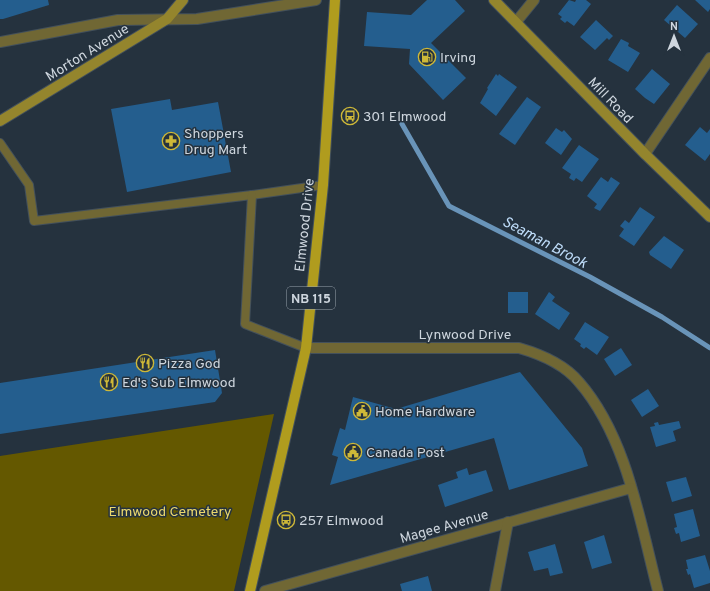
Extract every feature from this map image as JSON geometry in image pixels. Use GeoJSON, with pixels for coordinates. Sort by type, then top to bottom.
{"type":"FeatureCollection","features":[{"type":"Feature","properties":{"kind":"main road","name":"Elmwood Drive"},"geometry":{"type":"LineString","coordinates":[[250,591],[306,348],[323,184],[335,0]]}},
{"type":"Feature","properties":{"kind":"street","name":"Morton Avenue"},"geometry":{"type":"LineString","coordinates":[[0,121],[166,19],[183,0]]}},
{"type":"Feature","properties":{"kind":"street"},"geometry":{"type":"LineString","coordinates":[[0,42],[118,20],[197,20],[316,0]]}},
{"type":"Feature","properties":{"kind":"street","name":"Mill Road"},"geometry":{"type":"LineString","coordinates":[[494,0],[645,154],[710,217]]}},
{"type":"Feature","properties":{"kind":"street"},"geometry":{"type":"LineString","coordinates":[[516,22],[534,0]]}},
{"type":"Feature","properties":{"kind":"street"},"geometry":{"type":"LineString","coordinates":[[645,154],[710,58]]}},
{"type":"Feature","properties":{"kind":"street","name":"Lynwood Drive"},"geometry":{"type":"LineString","coordinates":[[306,348],[519,348],[546,357],[578,381],[608,423],[631,488],[658,591]]}},
{"type":"Feature","properties":{"kind":"street","name":"Magee Avenue"},"geometry":{"type":"LineString","coordinates":[[265,591],[631,488]]}},
{"type":"Feature","properties":{"kind":"street"},"geometry":{"type":"LineString","coordinates":[[495,591],[508,522]]}},
{"type":"Feature","properties":{"kind":"lane"},"geometry":{"type":"LineString","coordinates":[[0,143],[29,184],[34,221],[252,195],[323,184]]}},
{"type":"Feature","properties":{"kind":"lane"},"geometry":{"type":"LineString","coordinates":[[252,195],[245,324],[306,348]]}},
{"type":"Feature","properties":{"kind":"green space","name":"Elmwood Cemetery"},"geometry":{"type":"Polygon","coordinates":[[[274,414],[234,591],[0,591],[0,456],[274,414]]]}},
{"type":"Feature","properties":{"kind":"building"},"geometry":{"type":"Polygon","coordinates":[[[0,0],[48,0],[49,5],[0,19],[0,0]]]}},
{"type":"Feature","properties":{"kind":"building","name":"Irving"},"geometry":{"type":"Polygon","coordinates":[[[427,0],[455,0],[465,11],[431,43],[466,78],[443,100],[409,64],[410,49],[364,46],[367,12],[411,15],[427,0]]]}},
{"type":"Feature","properties":{"kind":"building"},"geometry":{"type":"Polygon","coordinates":[[[569,0],[575,2],[576,0],[586,0],[591,4],[574,26],[567,21],[565,23],[560,19],[562,17],[558,14],[569,0]]]}},
{"type":"Feature","properties":{"kind":"building"},"geometry":{"type":"Polygon","coordinates":[[[695,0],[710,0],[710,9],[708,12],[695,0]]]}},
{"type":"Feature","properties":{"kind":"building"},"geometry":{"type":"Polygon","coordinates":[[[677,5],[698,24],[685,38],[664,20],[677,5]]]}},
{"type":"Feature","properties":{"kind":"building"},"geometry":{"type":"Polygon","coordinates":[[[596,20],[613,36],[609,40],[607,38],[595,50],[580,37],[596,20]]]}},
{"type":"Feature","properties":{"kind":"building"},"geometry":{"type":"Polygon","coordinates":[[[621,39],[629,43],[628,46],[640,53],[628,72],[608,60],[621,39]]]}},
{"type":"Feature","properties":{"kind":"building"},"geometry":{"type":"Polygon","coordinates":[[[652,69],[670,84],[654,104],[635,89],[652,69]]]}},
{"type":"Feature","properties":{"kind":"building"},"geometry":{"type":"Polygon","coordinates":[[[496,74],[498,76],[499,74],[517,87],[496,116],[480,103],[496,74]]]}},
{"type":"Feature","properties":{"kind":"building"},"geometry":{"type":"Polygon","coordinates":[[[527,97],[541,107],[515,145],[499,134],[527,97]]]}},
{"type":"Feature","properties":{"kind":"building","name":"Shoppers Drug Mart"},"geometry":{"type":"Polygon","coordinates":[[[170,99],[172,110],[218,102],[231,172],[127,192],[111,109],[170,99]]]}},
{"type":"Feature","properties":{"kind":"building"},"geometry":{"type":"Polygon","coordinates":[[[700,127],[707,133],[710,129],[710,154],[705,161],[685,145],[700,127]]]}},
{"type":"Feature","properties":{"kind":"building"},"geometry":{"type":"Polygon","coordinates":[[[556,128],[562,132],[564,130],[572,139],[561,155],[545,143],[556,128]]]}},
{"type":"Feature","properties":{"kind":"building"},"geometry":{"type":"Polygon","coordinates":[[[579,145],[599,159],[582,182],[576,178],[574,181],[569,178],[571,174],[562,168],[579,145]]]}},
{"type":"Feature","properties":{"kind":"building"},"geometry":{"type":"Polygon","coordinates":[[[601,177],[608,182],[611,177],[620,183],[600,211],[594,208],[597,204],[587,196],[601,177]]]}},
{"type":"Feature","properties":{"kind":"building"},"geometry":{"type":"Polygon","coordinates":[[[640,207],[655,217],[634,246],[619,236],[624,229],[620,226],[625,220],[629,223],[640,207]]]}},
{"type":"Feature","properties":{"kind":"building"},"geometry":{"type":"Polygon","coordinates":[[[664,236],[684,250],[671,269],[650,255],[649,252],[664,236]]]}},
{"type":"Feature","properties":{"kind":"building"},"geometry":{"type":"Polygon","coordinates":[[[508,292],[528,292],[528,313],[508,313],[508,292]]]}},
{"type":"Feature","properties":{"kind":"building"},"geometry":{"type":"Polygon","coordinates":[[[549,292],[555,297],[552,301],[570,313],[559,330],[535,314],[549,292]]]}},
{"type":"Feature","properties":{"kind":"building"},"geometry":{"type":"Polygon","coordinates":[[[585,322],[609,337],[597,355],[586,347],[584,349],[580,346],[581,344],[574,339],[585,322]]]}},
{"type":"Feature","properties":{"kind":"building"},"geometry":{"type":"Polygon","coordinates":[[[621,348],[632,365],[615,376],[604,359],[621,348]]]}},
{"type":"Feature","properties":{"kind":"building"},"geometry":{"type":"Polygon","coordinates":[[[215,350],[222,393],[215,402],[0,434],[0,383],[215,350]]]}},
{"type":"Feature","properties":{"kind":"building","name":"Home Hardware"},"geometry":{"type":"Polygon","coordinates":[[[520,372],[582,448],[588,466],[509,490],[494,438],[330,485],[338,457],[332,455],[340,428],[345,430],[353,397],[396,409],[520,372]]]}},
{"type":"Feature","properties":{"kind":"building"},"geometry":{"type":"Polygon","coordinates":[[[648,389],[659,406],[642,417],[631,400],[648,389]]]}},
{"type":"Feature","properties":{"kind":"building"},"geometry":{"type":"Polygon","coordinates":[[[679,421],[681,428],[673,431],[676,441],[656,447],[650,427],[655,426],[654,423],[658,422],[659,425],[679,421]]]}},
{"type":"Feature","properties":{"kind":"building"},"geometry":{"type":"Polygon","coordinates":[[[467,468],[469,475],[486,470],[493,491],[445,507],[438,485],[458,478],[456,472],[467,468]]]}},
{"type":"Feature","properties":{"kind":"building"},"geometry":{"type":"Polygon","coordinates":[[[686,477],[692,496],[672,502],[666,482],[686,477]]]}},
{"type":"Feature","properties":{"kind":"building"},"geometry":{"type":"Polygon","coordinates":[[[693,509],[700,536],[681,542],[679,533],[676,534],[674,528],[677,527],[674,514],[693,509]]]}},
{"type":"Feature","properties":{"kind":"building"},"geometry":{"type":"Polygon","coordinates":[[[604,535],[612,563],[592,569],[584,542],[604,535]]]}},
{"type":"Feature","properties":{"kind":"building"},"geometry":{"type":"Polygon","coordinates":[[[555,544],[563,573],[550,576],[548,568],[534,571],[528,552],[555,544]]]}},
{"type":"Feature","properties":{"kind":"building"},"geometry":{"type":"Polygon","coordinates":[[[705,555],[710,571],[710,583],[694,588],[690,574],[688,575],[686,569],[688,569],[686,560],[705,555]]]}},
{"type":"Feature","properties":{"kind":"building"},"geometry":{"type":"Polygon","coordinates":[[[428,576],[432,591],[402,591],[400,584],[428,576]]]}},
{"type":"Feature","properties":{"kind":"waterway","name":"Seaman Brook"},"geometry":{"type":"LineString","coordinates":[[402,124],[449,206],[590,277],[662,317],[710,348]]}},
{"type":"Feature","properties":{"kind":"place","name":"Irving"},"geometry":{"type":"Point","coordinates":[427,57]}},
{"type":"Feature","properties":{"kind":"place","name":"301 Elmwood"},"geometry":{"type":"Point","coordinates":[350,116]}},
{"type":"Feature","properties":{"kind":"place","name":"Shoppers Drug Mart"},"geometry":{"type":"Point","coordinates":[171,141]}},
{"type":"Feature","properties":{"kind":"place","name":"Pizza God"},"geometry":{"type":"Point","coordinates":[145,363]}},
{"type":"Feature","properties":{"kind":"place","name":"Ed's Sub Elmwood"},"geometry":{"type":"Point","coordinates":[109,382]}},
{"type":"Feature","properties":{"kind":"place","name":"Home Hardware"},"geometry":{"type":"Point","coordinates":[362,411]}},
{"type":"Feature","properties":{"kind":"place","name":"Canada Post"},"geometry":{"type":"Point","coordinates":[353,452]}},
{"type":"Feature","properties":{"kind":"place","name":"257 Elmwood"},"geometry":{"type":"Point","coordinates":[286,520]}}]}
